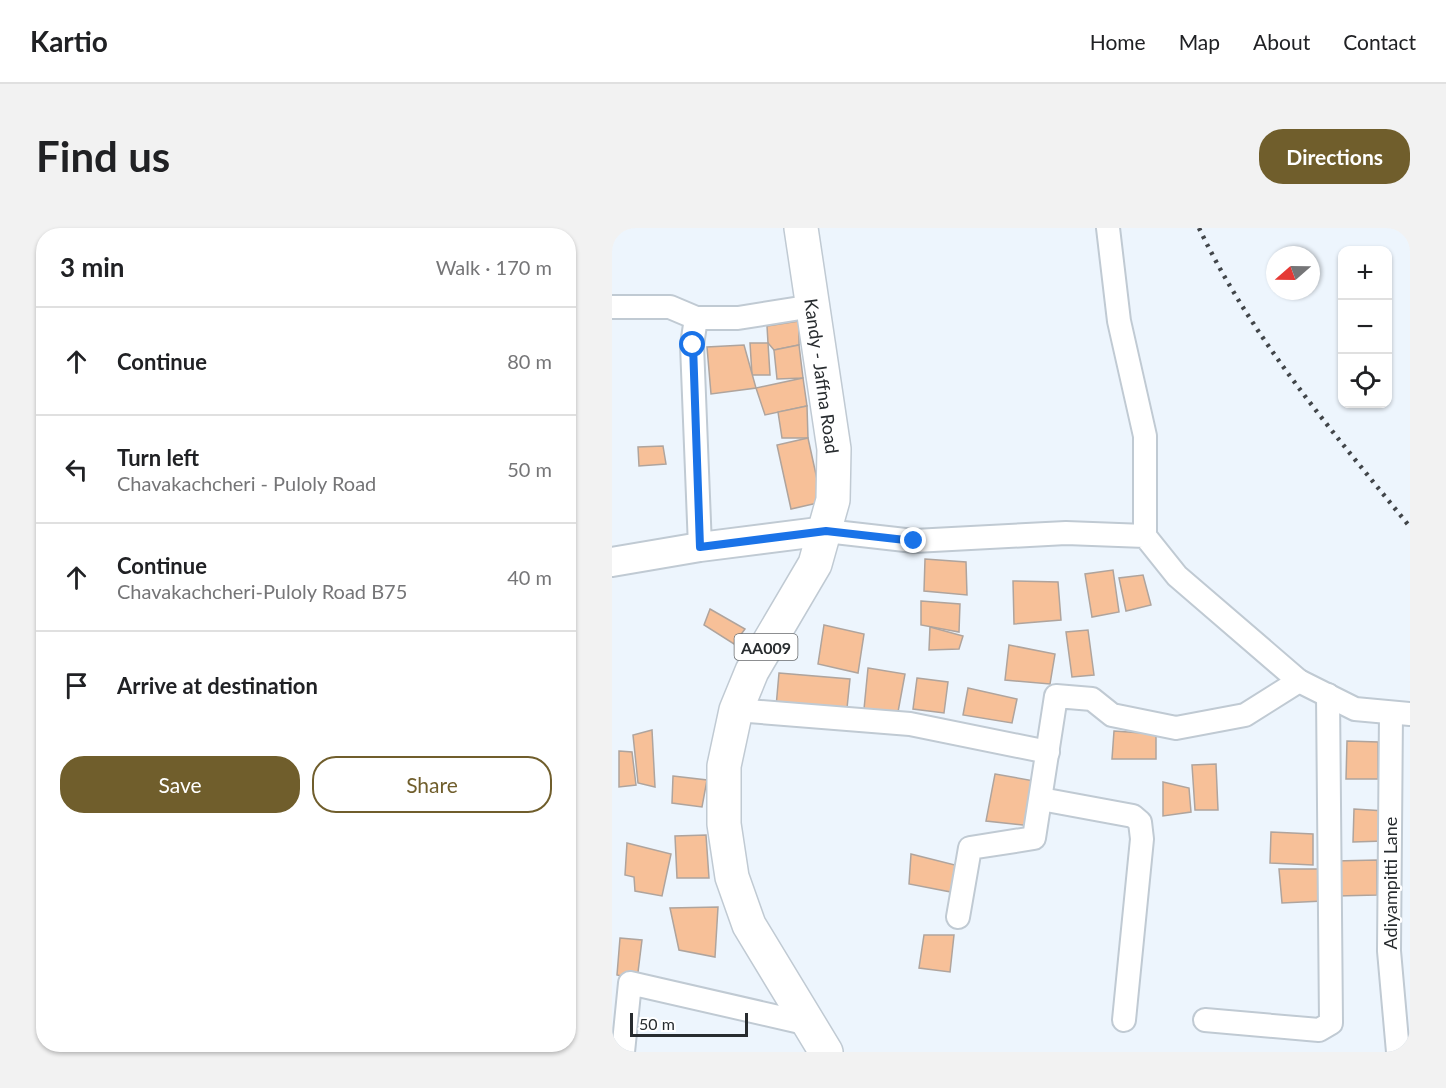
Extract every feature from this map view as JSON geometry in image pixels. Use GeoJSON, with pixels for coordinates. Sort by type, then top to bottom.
{"type":"FeatureCollection","features":[{"type":"Feature","properties":{"kind":"highway","name":"Kandy - Jaffna Road"},"geometry":{"type":"LineString","coordinates":[[801,228],[834,449],[833,500],[826,531],[814,564],[752,671],[736,710],[724,766],[724,824],[732,878],[749,925],[826,1052]]}},
{"type":"Feature","properties":{"kind":"main road"},"geometry":{"type":"LineString","coordinates":[[612,562],[700,547],[826,531]]}},
{"type":"Feature","properties":{"kind":"street"},"geometry":{"type":"LineString","coordinates":[[1108,228],[1119,321],[1145,436],[1145,536],[1177,576],[1299,681],[1355,708],[1401,713]]}},
{"type":"Feature","properties":{"kind":"street"},"geometry":{"type":"LineString","coordinates":[[612,307],[670,307],[696,318],[738,318],[813,306]]}},
{"type":"Feature","properties":{"kind":"street"},"geometry":{"type":"LineString","coordinates":[[696,318],[693,345],[700,547]]}},
{"type":"Feature","properties":{"kind":"street"},"geometry":{"type":"LineString","coordinates":[[826,531],[914,541],[1066,533],[1145,536]]}},
{"type":"Feature","properties":{"kind":"street"},"geometry":{"type":"LineString","coordinates":[[958,917],[970,848],[1034,838],[1056,696],[1092,699],[1112,716],[1176,728],[1245,715],[1299,681]]}},
{"type":"Feature","properties":{"kind":"street"},"geometry":{"type":"LineString","coordinates":[[1205,1020],[1319,1030],[1331,1023],[1328,695]]}},
{"type":"Feature","properties":{"kind":"street"},"geometry":{"type":"LineString","coordinates":[[736,710],[910,724],[1048,752]]}},
{"type":"Feature","properties":{"kind":"street","name":"Adiyampitti Lane"},"geometry":{"type":"LineString","coordinates":[[1398,1052],[1389,951],[1401,713]]}},
{"type":"Feature","properties":{"kind":"street"},"geometry":{"type":"LineString","coordinates":[[1041,800],[1134,816],[1140,822],[1142,839],[1124,1020]]}},
{"type":"Feature","properties":{"kind":"street"},"geometry":{"type":"LineString","coordinates":[[623,1052],[630,983],[809,1024]]}},
{"type":"Feature","properties":{"kind":"street"},"geometry":{"type":"LineString","coordinates":[[1398,1052],[1410,1052]]}},
{"type":"Feature","properties":{"kind":"building"},"geometry":{"type":"Polygon","coordinates":[[[799,321],[799,345],[774,350],[768,343],[767,326],[799,321]]]}},
{"type":"Feature","properties":{"kind":"building"},"geometry":{"type":"Polygon","coordinates":[[[750,343],[768,343],[770,375],[752,375],[750,343]]]}},
{"type":"Feature","properties":{"kind":"building"},"geometry":{"type":"Polygon","coordinates":[[[744,345],[756,388],[711,394],[707,347],[744,345]]]}},
{"type":"Feature","properties":{"kind":"building"},"geometry":{"type":"Polygon","coordinates":[[[799,345],[803,378],[777,379],[774,350],[799,345]]]}},
{"type":"Feature","properties":{"kind":"building"},"geometry":{"type":"Polygon","coordinates":[[[803,378],[807,406],[765,415],[756,388],[803,378]]]}},
{"type":"Feature","properties":{"kind":"building"},"geometry":{"type":"Polygon","coordinates":[[[807,406],[808,438],[782,438],[778,412],[807,406]]]}},
{"type":"Feature","properties":{"kind":"building"},"geometry":{"type":"Polygon","coordinates":[[[808,438],[822,502],[791,509],[777,445],[808,438]]]}},
{"type":"Feature","properties":{"kind":"building"},"geometry":{"type":"Polygon","coordinates":[[[663,446],[666,464],[639,466],[638,447],[663,446]]]}},
{"type":"Feature","properties":{"kind":"building"},"geometry":{"type":"Polygon","coordinates":[[[925,559],[966,562],[967,595],[924,591],[925,559]]]}},
{"type":"Feature","properties":{"kind":"building"},"geometry":{"type":"Polygon","coordinates":[[[1113,570],[1119,612],[1092,617],[1085,574],[1113,570]]]}},
{"type":"Feature","properties":{"kind":"building"},"geometry":{"type":"Polygon","coordinates":[[[1143,575],[1151,605],[1126,611],[1119,578],[1143,575]]]}},
{"type":"Feature","properties":{"kind":"building"},"geometry":{"type":"Polygon","coordinates":[[[1013,581],[1058,582],[1061,620],[1014,624],[1013,581]]]}},
{"type":"Feature","properties":{"kind":"building"},"geometry":{"type":"Polygon","coordinates":[[[921,601],[960,604],[959,632],[921,625],[921,601]]]}},
{"type":"Feature","properties":{"kind":"building"},"geometry":{"type":"Polygon","coordinates":[[[710,609],[745,629],[734,644],[704,625],[710,609]]]}},
{"type":"Feature","properties":{"kind":"building"},"geometry":{"type":"Polygon","coordinates":[[[824,625],[864,634],[858,673],[818,664],[824,625]]]}},
{"type":"Feature","properties":{"kind":"building"},"geometry":{"type":"Polygon","coordinates":[[[930,627],[963,636],[959,649],[929,650],[930,627]]]}},
{"type":"Feature","properties":{"kind":"building"},"geometry":{"type":"Polygon","coordinates":[[[1088,630],[1094,675],[1072,677],[1066,632],[1088,630]]]}},
{"type":"Feature","properties":{"kind":"building"},"geometry":{"type":"Polygon","coordinates":[[[1009,645],[1055,654],[1050,684],[1005,680],[1009,645]]]}},
{"type":"Feature","properties":{"kind":"building"},"geometry":{"type":"Polygon","coordinates":[[[868,668],[905,674],[898,712],[864,709],[868,668]]]}},
{"type":"Feature","properties":{"kind":"building"},"geometry":{"type":"Polygon","coordinates":[[[779,673],[850,679],[847,708],[776,707],[779,673]]]}},
{"type":"Feature","properties":{"kind":"building"},"geometry":{"type":"Polygon","coordinates":[[[917,678],[948,682],[944,713],[913,709],[917,678]]]}},
{"type":"Feature","properties":{"kind":"building"},"geometry":{"type":"Polygon","coordinates":[[[968,688],[1017,699],[1012,723],[963,715],[968,688]]]}},
{"type":"Feature","properties":{"kind":"building"},"geometry":{"type":"Polygon","coordinates":[[[652,730],[655,787],[638,783],[633,735],[652,730]]]}},
{"type":"Feature","properties":{"kind":"building"},"geometry":{"type":"Polygon","coordinates":[[[1114,731],[1156,734],[1156,759],[1112,759],[1114,731]]]}},
{"type":"Feature","properties":{"kind":"building"},"geometry":{"type":"Polygon","coordinates":[[[1347,741],[1378,742],[1378,779],[1346,779],[1347,741]]]}},
{"type":"Feature","properties":{"kind":"building"},"geometry":{"type":"Polygon","coordinates":[[[619,751],[632,752],[636,785],[619,787],[619,751]]]}},
{"type":"Feature","properties":{"kind":"building"},"geometry":{"type":"Polygon","coordinates":[[[1216,764],[1218,810],[1195,810],[1192,765],[1216,764]]]}},
{"type":"Feature","properties":{"kind":"building"},"geometry":{"type":"Polygon","coordinates":[[[995,774],[1040,782],[1032,826],[986,821],[995,774]]]}},
{"type":"Feature","properties":{"kind":"building"},"geometry":{"type":"Polygon","coordinates":[[[673,776],[707,780],[702,807],[672,803],[673,776]]]}},
{"type":"Feature","properties":{"kind":"building"},"geometry":{"type":"Polygon","coordinates":[[[1163,782],[1189,788],[1191,812],[1163,816],[1163,782]]]}},
{"type":"Feature","properties":{"kind":"building"},"geometry":{"type":"Polygon","coordinates":[[[1354,809],[1385,811],[1384,841],[1353,842],[1354,809]]]}},
{"type":"Feature","properties":{"kind":"building"},"geometry":{"type":"Polygon","coordinates":[[[1271,832],[1313,834],[1313,865],[1270,863],[1271,832]]]}},
{"type":"Feature","properties":{"kind":"building"},"geometry":{"type":"Polygon","coordinates":[[[706,835],[709,878],[677,878],[675,836],[706,835]]]}},
{"type":"Feature","properties":{"kind":"building"},"geometry":{"type":"Polygon","coordinates":[[[627,843],[671,854],[662,896],[635,891],[634,877],[625,875],[627,843]]]}},
{"type":"Feature","properties":{"kind":"building"},"geometry":{"type":"Polygon","coordinates":[[[911,854],[955,865],[951,892],[909,884],[911,854]]]}},
{"type":"Feature","properties":{"kind":"building"},"geometry":{"type":"Polygon","coordinates":[[[1377,860],[1377,895],[1337,896],[1335,861],[1377,860]]]}},
{"type":"Feature","properties":{"kind":"building"},"geometry":{"type":"Polygon","coordinates":[[[1279,869],[1323,869],[1323,901],[1282,903],[1279,869]]]}},
{"type":"Feature","properties":{"kind":"building"},"geometry":{"type":"Polygon","coordinates":[[[718,907],[715,957],[679,950],[670,908],[718,907]]]}},
{"type":"Feature","properties":{"kind":"building"},"geometry":{"type":"Polygon","coordinates":[[[924,935],[954,935],[950,972],[919,968],[924,935]]]}},
{"type":"Feature","properties":{"kind":"building"},"geometry":{"type":"Polygon","coordinates":[[[620,938],[642,940],[637,980],[617,975],[620,938]]]}},
{"type":"Feature","properties":{"kind":"railway"},"geometry":{"type":"LineString","coordinates":[[1199,228],[1220,269],[1269,346],[1323,420],[1410,527]]}},
{"type":"Feature","properties":{"kind":"route"},"geometry":{"type":"LineString","coordinates":[[693,345],[700,547],[826,531],[914,541]]}}]}
